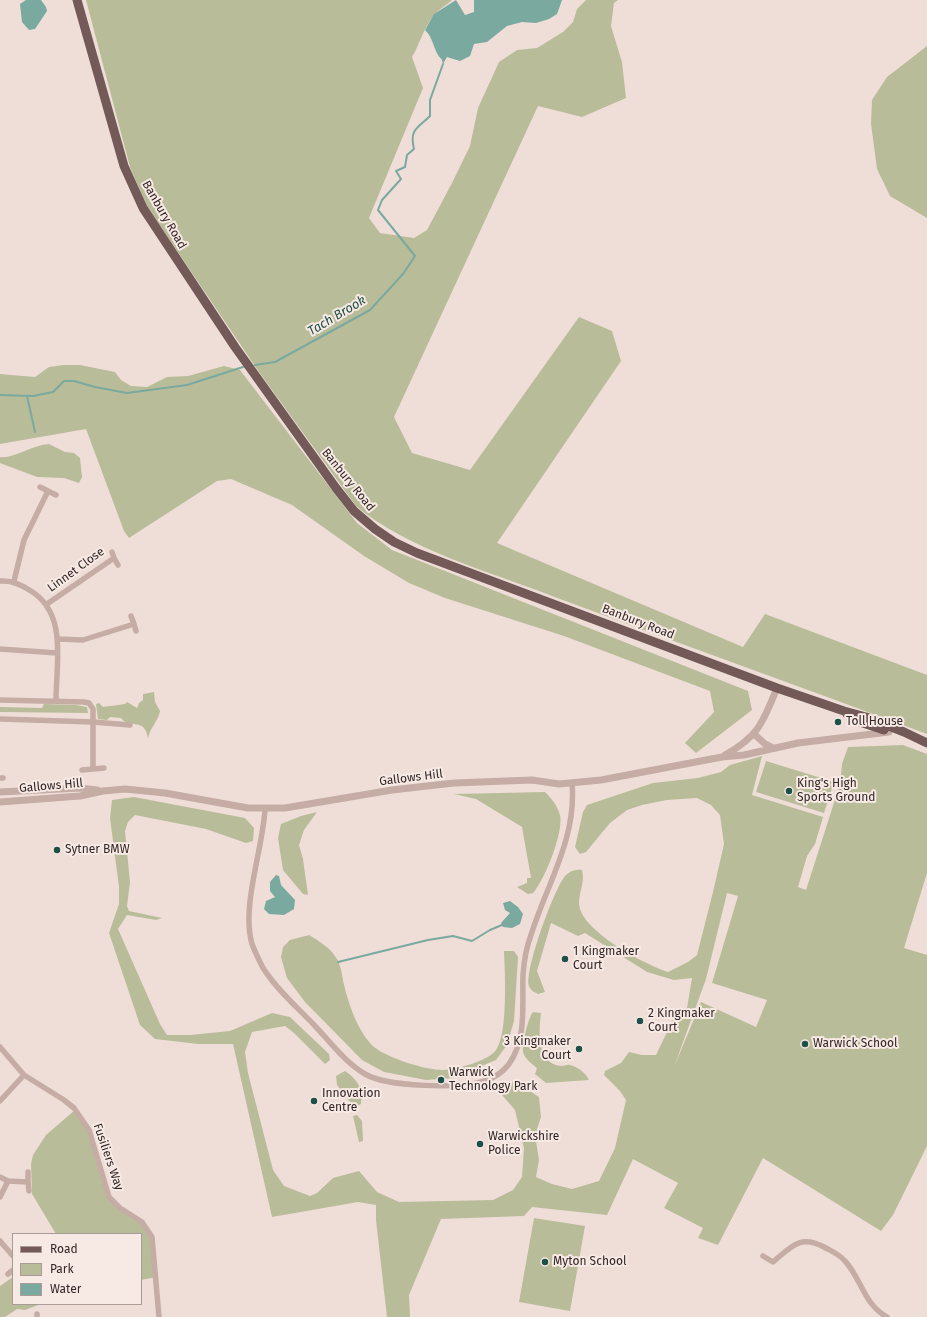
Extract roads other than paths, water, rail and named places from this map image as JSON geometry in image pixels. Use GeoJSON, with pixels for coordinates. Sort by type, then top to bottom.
{"type":"FeatureCollection","features":[{"type":"Feature","properties":{"kind":"main road","name":"Banbury Road"},"geometry":{"type":"LineString","coordinates":[[77,0],[124,166],[143,208],[190,281],[276,404],[336,488],[363,520],[387,538],[417,553],[776,688],[844,712],[866,717],[927,743]]}},
{"type":"Feature","properties":{"kind":"main road","name":"Banbury Road"},"geometry":{"type":"LineString","coordinates":[[844,712],[857,720],[904,738],[916,739]]}},
{"type":"Feature","properties":{"kind":"street"},"geometry":{"type":"LineString","coordinates":[[40,487],[56,495]]}},
{"type":"Feature","properties":{"kind":"street"},"geometry":{"type":"LineString","coordinates":[[14,581],[24,540],[48,491]]}},
{"type":"Feature","properties":{"kind":"street","name":"Linnet Close"},"geometry":{"type":"LineString","coordinates":[[47,604],[114,558],[112,552]]}},
{"type":"Feature","properties":{"kind":"street"},"geometry":{"type":"LineString","coordinates":[[114,558],[118,565]]}},
{"type":"Feature","properties":{"kind":"street"},"geometry":{"type":"LineString","coordinates":[[0,581],[14,581],[33,592],[47,604],[56,624],[58,639],[56,701]]}},
{"type":"Feature","properties":{"kind":"street"},"geometry":{"type":"LineString","coordinates":[[131,616],[136,631]]}},
{"type":"Feature","properties":{"kind":"street"},"geometry":{"type":"LineString","coordinates":[[58,639],[84,640],[134,624]]}},
{"type":"Feature","properties":{"kind":"street"},"geometry":{"type":"LineString","coordinates":[[0,649],[57,653]]}},
{"type":"Feature","properties":{"kind":"street","name":"Gallows Hill"},"geometry":{"type":"LineString","coordinates":[[722,757],[740,746],[754,734],[763,722],[776,688]]}},
{"type":"Feature","properties":{"kind":"street"},"geometry":{"type":"LineString","coordinates":[[0,700],[89,703],[93,709],[93,769]]}},
{"type":"Feature","properties":{"kind":"street"},"geometry":{"type":"LineString","coordinates":[[0,720],[93,722],[130,725]]}},
{"type":"Feature","properties":{"kind":"street","name":"Gallows Hill"},"geometry":{"type":"LineString","coordinates":[[0,792],[80,788],[103,791],[143,790],[232,806],[265,809],[303,806],[392,790],[507,778],[572,783],[611,779],[722,757],[744,755],[798,743],[889,732]]}},
{"type":"Feature","properties":{"kind":"street"},"geometry":{"type":"LineString","coordinates":[[754,734],[765,744],[773,748]]}},
{"type":"Feature","properties":{"kind":"street"},"geometry":{"type":"LineString","coordinates":[[82,770],[104,768]]}},
{"type":"Feature","properties":{"kind":"street"},"geometry":{"type":"LineString","coordinates":[[265,809],[249,917],[252,941],[264,968],[291,1001],[345,1058],[366,1074],[395,1083],[461,1085],[485,1081],[496,1076],[508,1064],[515,1052],[521,1025],[525,956],[532,930],[562,856],[572,816],[572,783]]}},
{"type":"Feature","properties":{"kind":"street","name":"Gallows Hill"},"geometry":{"type":"LineString","coordinates":[[0,802],[80,796],[103,791]]}},
{"type":"Feature","properties":{"kind":"street","name":"Fusiliers Way"},"geometry":{"type":"LineString","coordinates":[[0,1047],[24,1075],[64,1100],[78,1113],[89,1130],[94,1142],[109,1197],[120,1208],[142,1222],[150,1233],[154,1246],[160,1317]]}},
{"type":"Feature","properties":{"kind":"street"},"geometry":{"type":"LineString","coordinates":[[0,1101],[24,1075]]}},
{"type":"Feature","properties":{"kind":"street"},"geometry":{"type":"LineString","coordinates":[[28,1172],[29,1191]]}},
{"type":"Feature","properties":{"kind":"street"},"geometry":{"type":"LineString","coordinates":[[0,1177],[8,1181],[28,1182]]}},
{"type":"Feature","properties":{"kind":"street"},"geometry":{"type":"LineString","coordinates":[[0,1197],[8,1181]]}},
{"type":"Feature","properties":{"kind":"street"},"geometry":{"type":"LineString","coordinates":[[764,1256],[773,1262],[797,1243],[803,1241],[818,1244],[844,1260],[873,1306],[887,1317]]}},
{"type":"Feature","properties":{"kind":"street"},"geometry":{"type":"LineString","coordinates":[[0,1242],[12,1255]]}},
{"type":"Feature","properties":{"kind":"water"},"geometry":{"type":"Polygon","coordinates":[[[26,0],[41,0],[46,7],[47,11],[35,29],[29,30],[22,22],[20,4],[26,0]]]}},
{"type":"Feature","properties":{"kind":"water"},"geometry":{"type":"Polygon","coordinates":[[[456,0],[465,15],[474,12],[474,0],[562,0],[557,14],[549,19],[536,23],[522,22],[507,26],[487,42],[474,44],[470,56],[460,61],[447,57],[443,64],[428,33],[425,30],[434,14],[456,0]]]}},
{"type":"Feature","properties":{"kind":"water"},"geometry":{"type":"Polygon","coordinates":[[[276,875],[279,876],[281,885],[295,900],[294,909],[284,915],[269,914],[264,909],[266,901],[275,897],[270,891],[270,882],[276,875]]]}},
{"type":"Feature","properties":{"kind":"water"},"geometry":{"type":"Polygon","coordinates":[[[510,901],[518,907],[523,914],[520,924],[512,928],[503,927],[501,923],[510,913],[505,910],[503,903],[510,901]]]}},
{"type":"Feature","properties":{"kind":"waterway","name":"Tach Brook"},"geometry":{"type":"LineString","coordinates":[[255,365],[275,362],[370,310],[403,274],[415,256],[378,210],[382,200],[401,179],[396,171],[405,167],[407,155],[414,149],[414,133],[418,126],[430,116],[430,100],[443,64]]}},
{"type":"Feature","properties":{"kind":"waterway","name":"Tach Brook"},"geometry":{"type":"LineString","coordinates":[[0,395],[33,396],[53,392],[64,381],[74,381],[95,387],[127,393],[187,385],[243,367]]}},
{"type":"Feature","properties":{"kind":"waterway"},"geometry":{"type":"LineString","coordinates":[[27,396],[35,432]]}},
{"type":"Feature","properties":{"kind":"waterway"},"geometry":{"type":"LineString","coordinates":[[338,962],[428,940],[453,936],[472,941],[490,930],[502,925]]}},
{"type":"Feature","properties":{"kind":"place","name":"Toll House"},"geometry":{"type":"Point","coordinates":[838,722]}},
{"type":"Feature","properties":{"kind":"place","name":"King's High Sports Ground"},"geometry":{"type":"Point","coordinates":[789,791]}},
{"type":"Feature","properties":{"kind":"place","name":"Sytner BMW"},"geometry":{"type":"Point","coordinates":[57,850]}},
{"type":"Feature","properties":{"kind":"place","name":"1 Kingmaker Court"},"geometry":{"type":"Point","coordinates":[565,959]}},
{"type":"Feature","properties":{"kind":"place","name":"2 Kingmaker Court"},"geometry":{"type":"Point","coordinates":[640,1021]}},
{"type":"Feature","properties":{"kind":"place","name":"Warwick School"},"geometry":{"type":"Point","coordinates":[805,1044]}},
{"type":"Feature","properties":{"kind":"place","name":"3 Kingmaker Court"},"geometry":{"type":"Point","coordinates":[579,1049]}},
{"type":"Feature","properties":{"kind":"place","name":"Warwick Technology Park"},"geometry":{"type":"Point","coordinates":[441,1080]}},
{"type":"Feature","properties":{"kind":"place","name":"Innovation Centre"},"geometry":{"type":"Point","coordinates":[314,1101]}},
{"type":"Feature","properties":{"kind":"place","name":"Warwickshire Police"},"geometry":{"type":"Point","coordinates":[480,1144]}},
{"type":"Feature","properties":{"kind":"place","name":"Myton School"},"geometry":{"type":"Point","coordinates":[545,1262]}}]}
